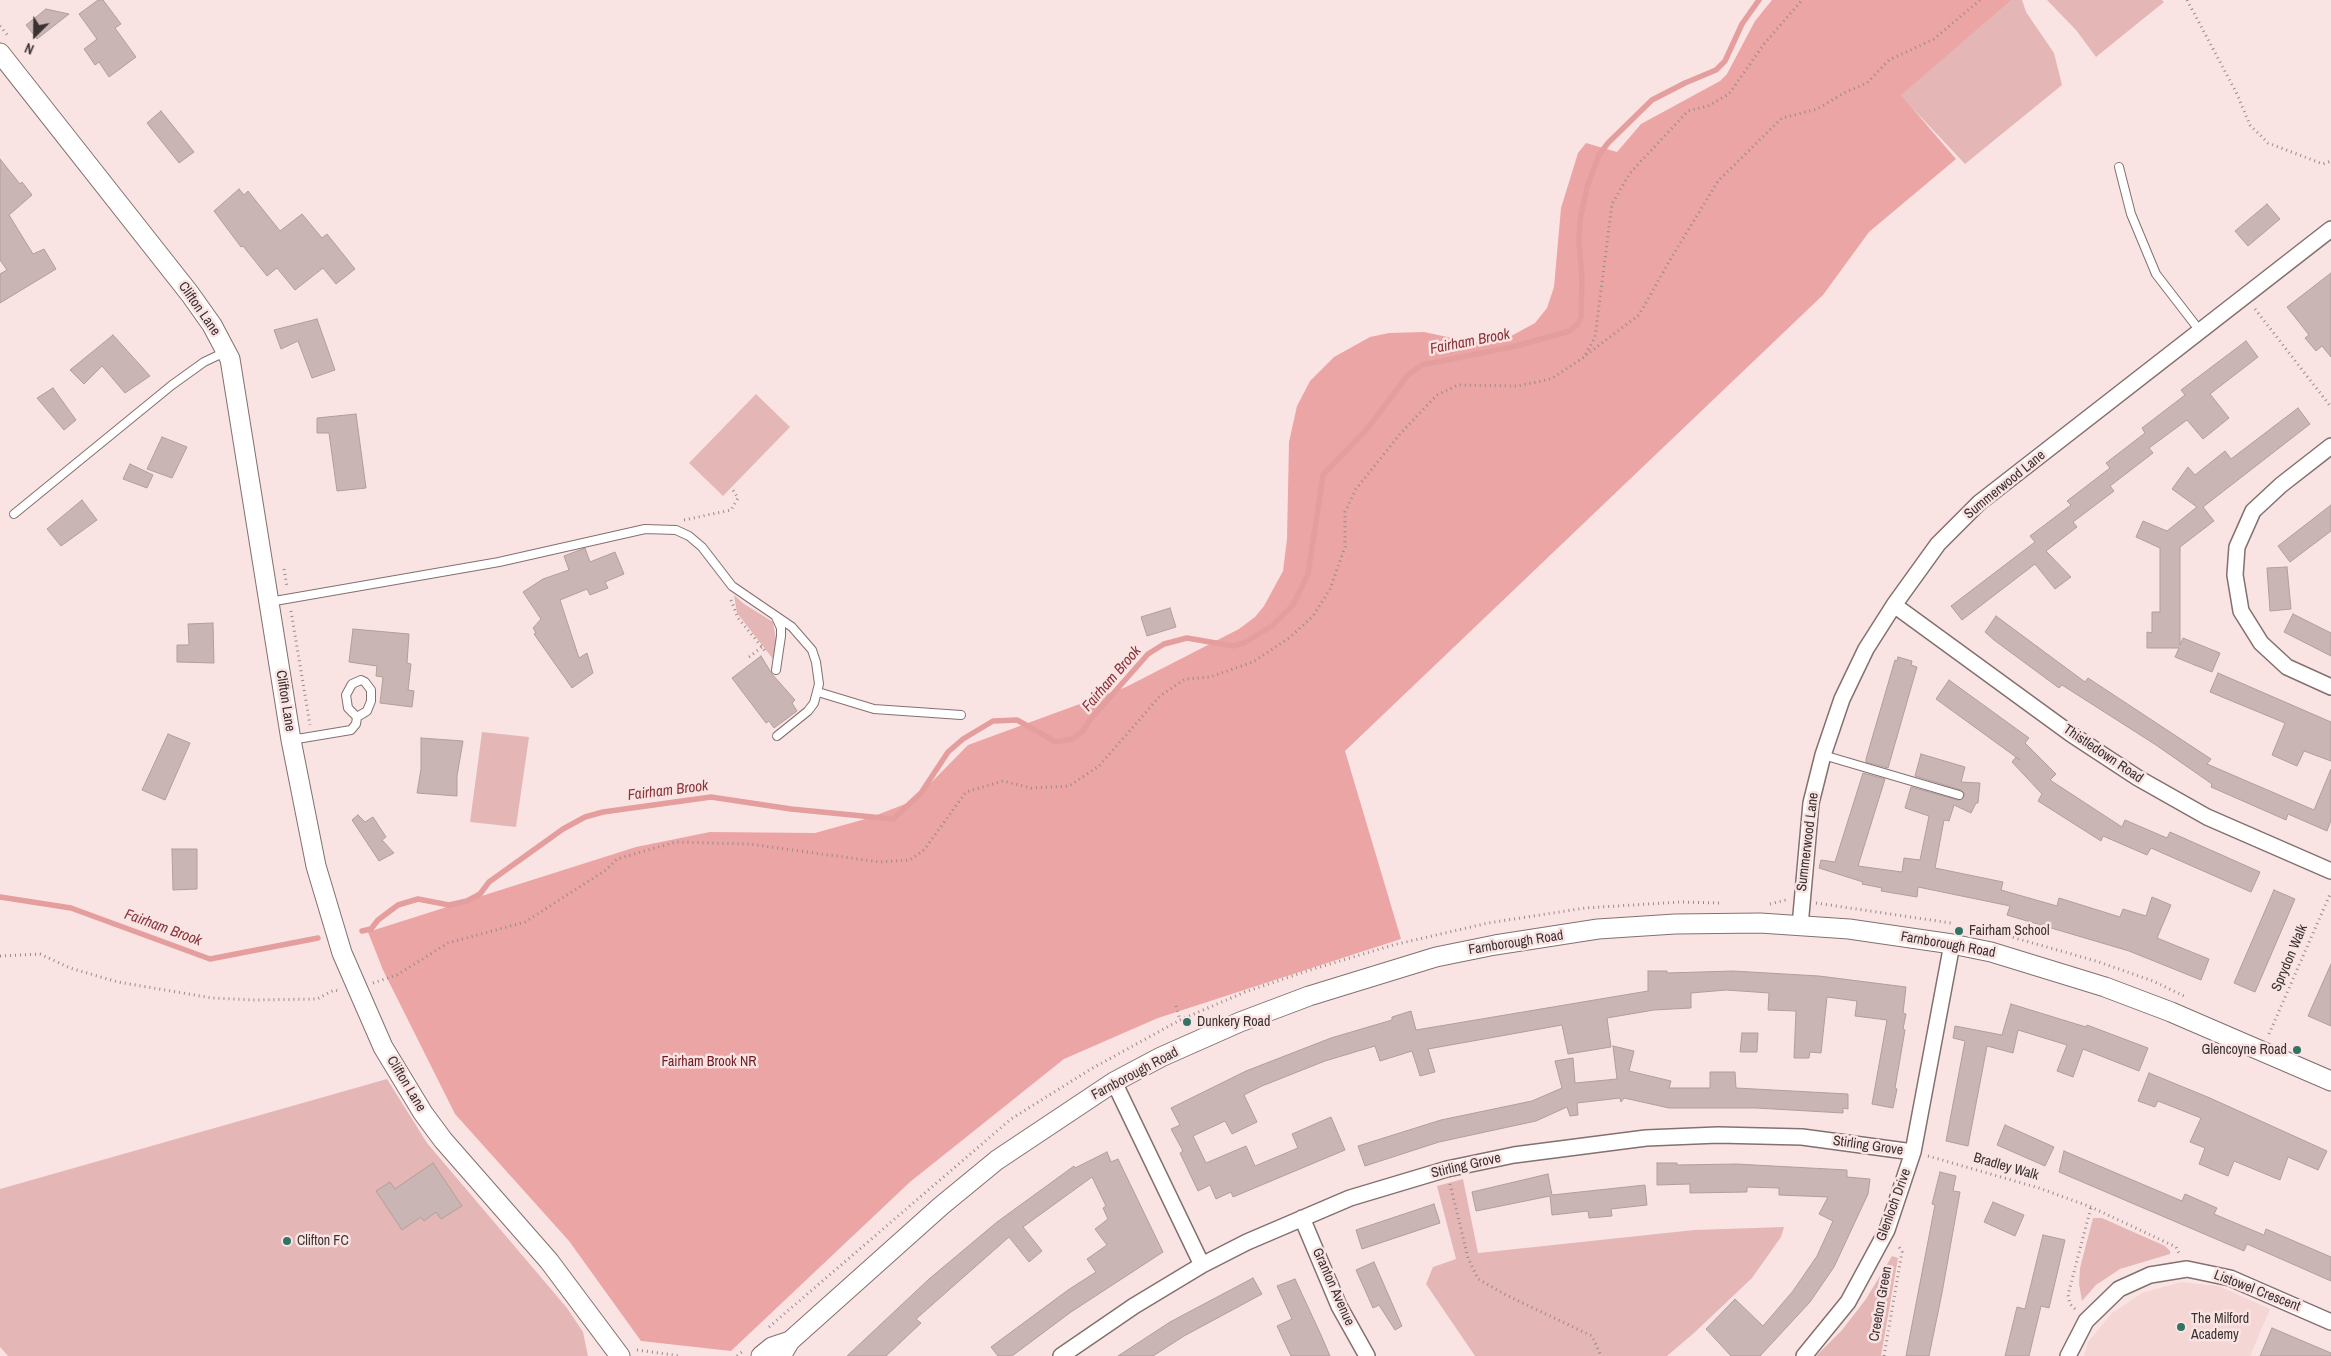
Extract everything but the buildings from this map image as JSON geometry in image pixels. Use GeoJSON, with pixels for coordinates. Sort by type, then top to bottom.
{"type":"FeatureCollection","features":[{"type":"Feature","properties":{"kind":"street","name":"Clifton Lane"},"geometry":{"type":"LineString","coordinates":[[0,54],[190,294],[212,324],[226,351],[234,378],[291,740],[320,881],[342,954],[350,990],[424,1113],[462,1164],[550,1261],[609,1347],[620,1356]]}},
{"type":"Feature","properties":{"kind":"street","name":"Summerwood Lane"},"geometry":{"type":"LineString","coordinates":[[1793,926],[1811,803],[1823,755],[1842,700],[1866,649],[1894,605],[1938,544],[1979,503],[2331,229]]}},
{"type":"Feature","properties":{"kind":"street"},"geometry":{"type":"LineString","coordinates":[[2331,446],[2281,485],[2254,511],[2237,546],[2234,574],[2241,610],[2260,643],[2288,667],[2331,687]]}},
{"type":"Feature","properties":{"kind":"street","name":"Thistledown Road"},"geometry":{"type":"LineString","coordinates":[[1894,605],[2064,728],[2138,778],[2207,817],[2331,871]]}},
{"type":"Feature","properties":{"kind":"street","name":"Farnborough Road"},"geometry":{"type":"LineString","coordinates":[[753,1352],[772,1346],[786,1348],[936,1210],[997,1160],[1114,1082],[1162,1058],[1292,1002],[1369,976],[1447,954],[1598,930],[1675,924],[1793,926],[1849,930],[1952,944],[2000,955],[2105,987],[2186,1018],[2331,1081]]}},
{"type":"Feature","properties":{"kind":"street","name":"Glenloch Drive"},"geometry":{"type":"LineString","coordinates":[[1804,1356],[1848,1302],[1888,1230],[1913,1152],[1952,944]]}},
{"type":"Feature","properties":{"kind":"street"},"geometry":{"type":"LineString","coordinates":[[1114,1082],[1202,1265]]}},
{"type":"Feature","properties":{"kind":"street","name":"Stirling Grove"},"geometry":{"type":"LineString","coordinates":[[1061,1356],[1134,1306],[1202,1265],[1302,1218],[1350,1198],[1447,1169],[1514,1155],[1646,1138],[1718,1135],[1802,1137],[1913,1152]]}},
{"type":"Feature","properties":{"kind":"street","name":"Granton Avenue"},"geometry":{"type":"LineString","coordinates":[[1302,1218],[1339,1306],[1367,1356]]}},
{"type":"Feature","properties":{"kind":"street","name":"Listowel Crescent"},"geometry":{"type":"LineString","coordinates":[[2068,1356],[2086,1321],[2119,1289],[2150,1275],[2187,1269],[2230,1278],[2331,1322]]}},
{"type":"Feature","properties":{"kind":"lane"},"geometry":{"type":"LineString","coordinates":[[2119,167],[2131,214],[2156,274],[2200,331]]}},
{"type":"Feature","properties":{"kind":"lane"},"geometry":{"type":"LineString","coordinates":[[14,514],[172,385],[204,362],[226,351]]}},
{"type":"Feature","properties":{"kind":"lane"},"geometry":{"type":"LineString","coordinates":[[269,602],[499,562],[644,529],[676,530],[689,536],[702,548],[726,579],[742,594],[792,627],[812,650],[819,673],[818,692],[808,711],[777,736]]}},
{"type":"Feature","properties":{"kind":"lane"},"geometry":{"type":"LineString","coordinates":[[775,615],[781,628],[776,668]]}},
{"type":"Feature","properties":{"kind":"lane"},"geometry":{"type":"LineString","coordinates":[[291,740],[347,732],[354,728],[357,717],[367,711],[371,701],[371,690],[366,682],[361,680],[352,684],[346,695],[348,708],[357,717]]}},
{"type":"Feature","properties":{"kind":"lane"},"geometry":{"type":"LineString","coordinates":[[818,692],[874,709],[961,715]]}},
{"type":"Feature","properties":{"kind":"lane"},"geometry":{"type":"LineString","coordinates":[[1823,755],[1958,795]]}},
{"type":"Feature","properties":{"kind":"path"},"geometry":{"type":"LineString","coordinates":[[1584,357],[1595,337],[1612,204],[1630,173],[1688,112],[1708,106],[1729,94],[1764,44],[1802,0]]}},
{"type":"Feature","properties":{"kind":"path"},"geometry":{"type":"LineString","coordinates":[[0,956],[40,954],[70,968],[118,982],[212,998],[317,999],[334,990],[350,990],[397,975],[448,943],[525,922],[606,870],[617,859],[676,842],[750,844],[880,862],[910,860],[924,850],[966,792],[1003,781],[1031,788],[1069,786],[1099,766],[1160,696],[1185,680],[1210,677],[1253,662],[1289,638],[1313,616],[1330,589],[1345,547],[1345,512],[1356,489],[1400,434],[1437,395],[1458,385],[1517,386],[1551,379],[1584,357],[1639,315],[1718,181],[1782,118],[1817,110],[1846,92],[1867,83],[1889,60],[1934,39],[1980,0]]}},
{"type":"Feature","properties":{"kind":"path"},"geometry":{"type":"LineString","coordinates":[[2187,0],[2236,92],[2250,125],[2268,144],[2323,164],[2331,161]]}},
{"type":"Feature","properties":{"kind":"path"},"geometry":{"type":"LineString","coordinates":[[2245,296],[2331,407]]}},
{"type":"Feature","properties":{"kind":"path"},"geometry":{"type":"LineString","coordinates":[[676,530],[681,522],[690,518],[732,510],[738,498],[731,487]]}},
{"type":"Feature","properties":{"kind":"path"},"geometry":{"type":"LineString","coordinates":[[726,579],[735,613],[776,668]]}},
{"type":"Feature","properties":{"kind":"path"},"geometry":{"type":"LineString","coordinates":[[749,657],[762,647]]}},
{"type":"Feature","properties":{"kind":"path","name":"Sprydon Walk"},"geometry":{"type":"LineString","coordinates":[[2269,1034],[2331,892]]}},
{"type":"Feature","properties":{"kind":"path"},"geometry":{"type":"LineString","coordinates":[[1788,900],[1767,904],[1793,926]]}},
{"type":"Feature","properties":{"kind":"path"},"geometry":{"type":"LineString","coordinates":[[767,1329],[1011,1119],[1091,1069],[1180,1020],[1246,992],[1310,970],[1393,945],[1488,923],[1585,908],[1680,902],[1723,903]]}},
{"type":"Feature","properties":{"kind":"path"},"geometry":{"type":"LineString","coordinates":[[371,976],[378,991]]}},
{"type":"Feature","properties":{"kind":"path"},"geometry":{"type":"LineString","coordinates":[[1176,1006],[1180,1020]]}},
{"type":"Feature","properties":{"kind":"path","name":"Bradley Walk"},"geometry":{"type":"LineString","coordinates":[[1913,1152],[2039,1188],[2091,1208],[2176,1247],[2187,1269]]}},
{"type":"Feature","properties":{"kind":"path"},"geometry":{"type":"LineString","coordinates":[[1447,1169],[1468,1258],[1478,1279],[1506,1295],[1592,1336],[1601,1356]]}},
{"type":"Feature","properties":{"kind":"path"},"geometry":{"type":"LineString","coordinates":[[2086,1321],[2070,1304],[2068,1295],[2091,1208]]}},
{"type":"Feature","properties":{"kind":"path","name":"Creeton Green"},"geometry":{"type":"LineString","coordinates":[[1884,1356],[1902,1252],[1888,1230]]}},
{"type":"Feature","properties":{"kind":"path"},"geometry":{"type":"LineString","coordinates":[[638,1351],[681,1356]]}},
{"type":"Feature","properties":{"kind":"path"},"geometry":{"type":"LineString","coordinates":[[737,1356],[753,1352]]}},
{"type":"Feature","properties":{"kind":"shaded area"},"geometry":{"type":"Polygon","coordinates":[[[2012,0],[2022,0],[2026,12],[2054,53],[2062,85],[1965,164],[1900,95],[2012,0]]]}},
{"type":"Feature","properties":{"kind":"shaded area"},"geometry":{"type":"Polygon","coordinates":[[[2047,0],[2162,0],[2164,2],[2096,57],[2076,30],[2047,0]]]}},
{"type":"Feature","properties":{"kind":"shaded area"},"geometry":{"type":"Polygon","coordinates":[[[756,394],[790,427],[723,496],[689,463],[756,394]]]}},
{"type":"Feature","properties":{"kind":"shaded area"},"geometry":{"type":"Polygon","coordinates":[[[734,595],[744,604],[773,622],[776,639],[773,659],[737,613],[734,595]]]}},
{"type":"Feature","properties":{"kind":"shaded area"},"geometry":{"type":"Polygon","coordinates":[[[482,732],[529,737],[516,827],[470,822],[482,732]]]}},
{"type":"Feature","properties":{"kind":"shaded area"},"geometry":{"type":"Polygon","coordinates":[[[387,1079],[427,1143],[567,1308],[583,1332],[588,1356],[8,1356],[0,1347],[0,1189],[387,1079]]]}},
{"type":"Feature","properties":{"kind":"shaded area"},"geometry":{"type":"Polygon","coordinates":[[[1463,1179],[1478,1253],[1694,1230],[1784,1227],[1781,1237],[1752,1278],[1667,1356],[1475,1356],[1426,1284],[1433,1267],[1456,1259],[1437,1186],[1463,1179]]]}},
{"type":"Feature","properties":{"kind":"shaded area"},"geometry":{"type":"Polygon","coordinates":[[[2093,1218],[2102,1218],[2165,1246],[2170,1251],[2170,1254],[2120,1269],[2096,1285],[2082,1301],[2079,1284],[2080,1268],[2093,1218]]]}},
{"type":"Feature","properties":{"kind":"shaded area"},"geometry":{"type":"Polygon","coordinates":[[[1892,1256],[1898,1258],[1881,1356],[1816,1356],[1842,1330],[1866,1299],[1892,1256]]]}},
{"type":"Feature","properties":{"kind":"shaded area","name":"The Milford Academy"},"geometry":{"type":"Polygon","coordinates":[[[2181,1282],[2219,1286],[2270,1309],[2250,1356],[2084,1356],[2088,1342],[2112,1313],[2142,1293],[2181,1282]]]}},
{"type":"Feature","properties":{"kind":"green space","name":"Fairham Brook NR"},"geometry":{"type":"Polygon","coordinates":[[[1772,0],[2012,0],[1901,95],[1956,159],[1869,232],[1823,295],[1345,751],[1401,939],[1158,1018],[1064,1059],[910,1182],[731,1351],[641,1341],[569,1241],[455,1114],[383,970],[368,932],[636,847],[710,832],[815,833],[869,818],[913,801],[968,745],[1126,687],[1239,629],[1255,617],[1264,606],[1283,571],[1287,539],[1289,442],[1297,406],[1310,381],[1334,357],[1370,337],[1389,333],[1424,332],[1471,342],[1491,342],[1511,336],[1535,323],[1547,308],[1554,287],[1561,208],[1578,153],[1586,143],[1617,152],[1641,124],[1720,81],[1727,74],[1755,21],[1772,0]]]}},
{"type":"Feature","properties":{"kind":"waterway","name":"Fairham Brook"},"geometry":{"type":"LineString","coordinates":[[362,931],[371,929],[378,920],[398,905],[418,899],[449,905],[467,901],[480,894],[489,882],[563,829],[585,817],[603,812],[711,797],[791,809],[893,819],[921,793],[948,752],[963,739],[993,721],[1017,720],[1056,742],[1072,739],[1083,731],[1089,721],[1148,654],[1164,644],[1187,638],[1233,646],[1244,643],[1272,626],[1293,605],[1308,574],[1323,475],[1367,429],[1408,375],[1422,365],[1516,346],[1570,331],[1578,324],[1581,317],[1582,279],[1579,241],[1580,220],[1587,187],[1599,155],[1608,143],[1652,100],[1716,70],[1725,61],[1742,24],[1759,0]]}},
{"type":"Feature","properties":{"kind":"waterway","name":"Fairham Brook"},"geometry":{"type":"LineString","coordinates":[[0,897],[71,908],[210,959],[318,938]]}},
{"type":"Feature","properties":{"kind":"place","name":"Fairham School"},"geometry":{"type":"Point","coordinates":[1959,931]}},
{"type":"Feature","properties":{"kind":"place","name":"Dunkery Road"},"geometry":{"type":"Point","coordinates":[1187,1022]}},
{"type":"Feature","properties":{"kind":"place","name":"Glencoyne Road"},"geometry":{"type":"Point","coordinates":[2297,1050]}},
{"type":"Feature","properties":{"kind":"place","name":"Clifton FC"},"geometry":{"type":"Point","coordinates":[287,1241]}},
{"type":"Feature","properties":{"kind":"place","name":"The Milford Academy"},"geometry":{"type":"Point","coordinates":[2181,1327]}}]}
